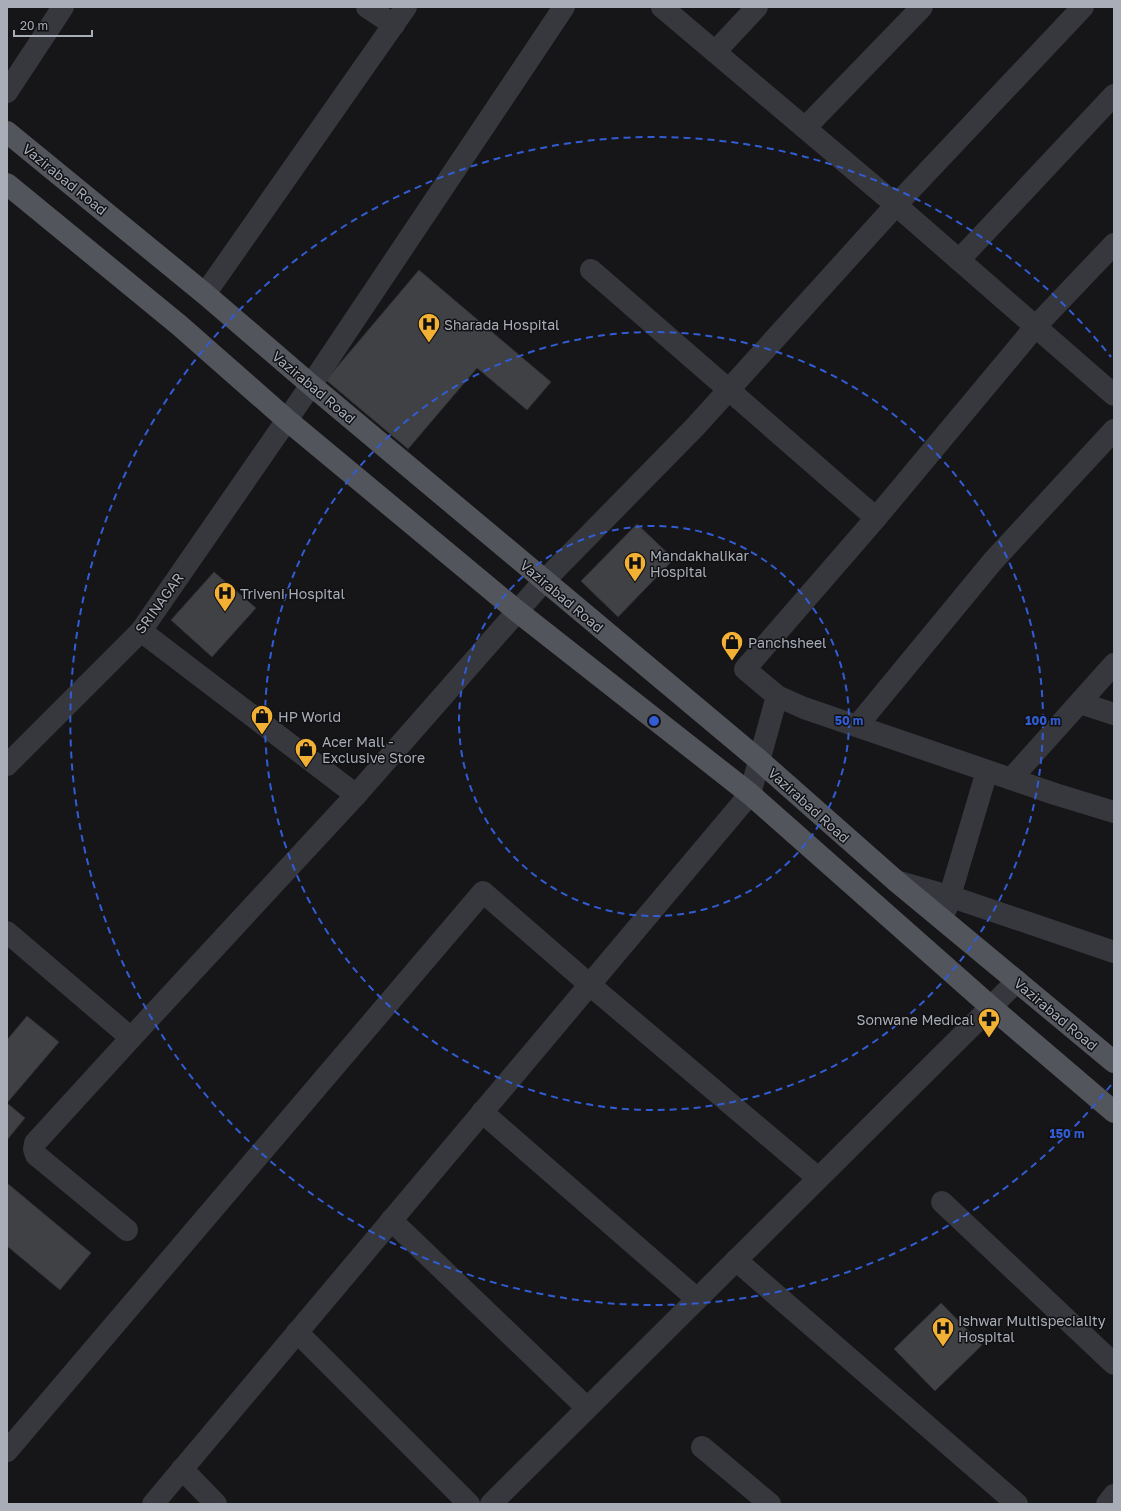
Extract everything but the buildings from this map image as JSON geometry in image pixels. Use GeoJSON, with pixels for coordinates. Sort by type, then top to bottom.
{"type":"FeatureCollection","features":[{"type":"Feature","properties":{"kind":"main road","name":"Vazirabad Road"},"geometry":{"type":"LineString","coordinates":[[7,132],[205,294],[311,385],[760,761],[896,881],[1114,1062]]}},
{"type":"Feature","properties":{"kind":"main road"},"geometry":{"type":"LineString","coordinates":[[7,184],[179,325],[287,420],[517,611],[750,794],[991,1007],[1114,1112]]}},
{"type":"Feature","properties":{"kind":"street"},"geometry":{"type":"LineString","coordinates":[[367,7],[394,25]]}},
{"type":"Feature","properties":{"kind":"street"},"geometry":{"type":"LineString","coordinates":[[205,294],[406,7]]}},
{"type":"Feature","properties":{"kind":"street","name":"SRINAGAR"},"geometry":{"type":"LineString","coordinates":[[7,765],[141,631],[311,385],[564,7]]}},
{"type":"Feature","properties":{"kind":"street"},"geometry":{"type":"LineString","coordinates":[[662,7],[896,205],[1114,395]]}},
{"type":"Feature","properties":{"kind":"street"},"geometry":{"type":"LineString","coordinates":[[715,52],[757,7]]}},
{"type":"Feature","properties":{"kind":"street"},"geometry":{"type":"LineString","coordinates":[[805,128],[922,7]]}},
{"type":"Feature","properties":{"kind":"street"},"geometry":{"type":"LineString","coordinates":[[127,1230],[36,1155],[34,1149],[35,1144],[130,1038],[356,795],[544,580],[696,427],[896,205],[1083,7]]}},
{"type":"Feature","properties":{"kind":"street"},"geometry":{"type":"LineString","coordinates":[[7,92],[54,10]]}},
{"type":"Feature","properties":{"kind":"street"},"geometry":{"type":"LineString","coordinates":[[959,260],[1114,95]]}},
{"type":"Feature","properties":{"kind":"street"},"geometry":{"type":"LineString","coordinates":[[1114,244],[1036,326],[876,518],[745,669],[777,696],[804,708],[987,771],[1114,812]]}},
{"type":"Feature","properties":{"kind":"street"},"geometry":{"type":"LineString","coordinates":[[592,270],[876,518]]}},
{"type":"Feature","properties":{"kind":"street"},"geometry":{"type":"LineString","coordinates":[[857,726],[993,561],[1114,430]]}},
{"type":"Feature","properties":{"kind":"street"},"geometry":{"type":"LineString","coordinates":[[141,631],[356,795]]}},
{"type":"Feature","properties":{"kind":"street"},"geometry":{"type":"LineString","coordinates":[[1011,779],[1114,664]]}},
{"type":"Feature","properties":{"kind":"street"},"geometry":{"type":"LineString","coordinates":[[153,1504],[750,794],[777,696]]}},
{"type":"Feature","properties":{"kind":"street"},"geometry":{"type":"LineString","coordinates":[[1080,702],[1114,714]]}},
{"type":"Feature","properties":{"kind":"street"},"geometry":{"type":"LineString","coordinates":[[944,920],[949,896],[987,771]]}},
{"type":"Feature","properties":{"kind":"street"},"geometry":{"type":"LineString","coordinates":[[896,881],[949,896],[1114,952]]}},
{"type":"Feature","properties":{"kind":"street"},"geometry":{"type":"LineString","coordinates":[[7,1452],[483,892],[590,985],[818,1178]]}},
{"type":"Feature","properties":{"kind":"street"},"geometry":{"type":"LineString","coordinates":[[7,932],[130,1038]]}},
{"type":"Feature","properties":{"kind":"street"},"geometry":{"type":"LineString","coordinates":[[491,1504],[1016,981]]}},
{"type":"Feature","properties":{"kind":"street"},"geometry":{"type":"LineString","coordinates":[[482,1112],[697,1299]]}},
{"type":"Feature","properties":{"kind":"street"},"geometry":{"type":"LineString","coordinates":[[942,1202],[1114,1364]]}},
{"type":"Feature","properties":{"kind":"street"},"geometry":{"type":"LineString","coordinates":[[391,1220],[587,1408]]}},
{"type":"Feature","properties":{"kind":"street"},"geometry":{"type":"LineString","coordinates":[[736,1260],[1017,1504]]}},
{"type":"Feature","properties":{"kind":"street"},"geometry":{"type":"LineString","coordinates":[[297,1332],[469,1504]]}},
{"type":"Feature","properties":{"kind":"street"},"geometry":{"type":"LineString","coordinates":[[702,1447],[770,1504]]}},
{"type":"Feature","properties":{"kind":"street"},"geometry":{"type":"LineString","coordinates":[[182,1469],[216,1504]]}},
{"type":"Feature","properties":{"kind":"street"},"geometry":{"type":"LineString","coordinates":[[1107,1504],[1114,1496]]}},
{"type":"Feature","properties":{"kind":"place","name":"Sharada Hospital"},"geometry":{"type":"Point","coordinates":[429,344]}},
{"type":"Feature","properties":{"kind":"place","name":"Mandakhalikar Hospital"},"geometry":{"type":"Point","coordinates":[635,582]}},
{"type":"Feature","properties":{"kind":"place","name":"Triveni Hospital"},"geometry":{"type":"Point","coordinates":[225,612]}},
{"type":"Feature","properties":{"kind":"place","name":"Panchsheel"},"geometry":{"type":"Point","coordinates":[732,662]}},
{"type":"Feature","properties":{"kind":"place","name":"HP World"},"geometry":{"type":"Point","coordinates":[262,736]}},
{"type":"Feature","properties":{"kind":"place","name":"Acer Mall - Exclusive Store"},"geometry":{"type":"Point","coordinates":[306,768]}},
{"type":"Feature","properties":{"kind":"place","name":"Sonwane Medical"},"geometry":{"type":"Point","coordinates":[989,1038]}},
{"type":"Feature","properties":{"kind":"place","name":"Ishwar Multispeciality Hospital"},"geometry":{"type":"Point","coordinates":[943,1348]}}]}
